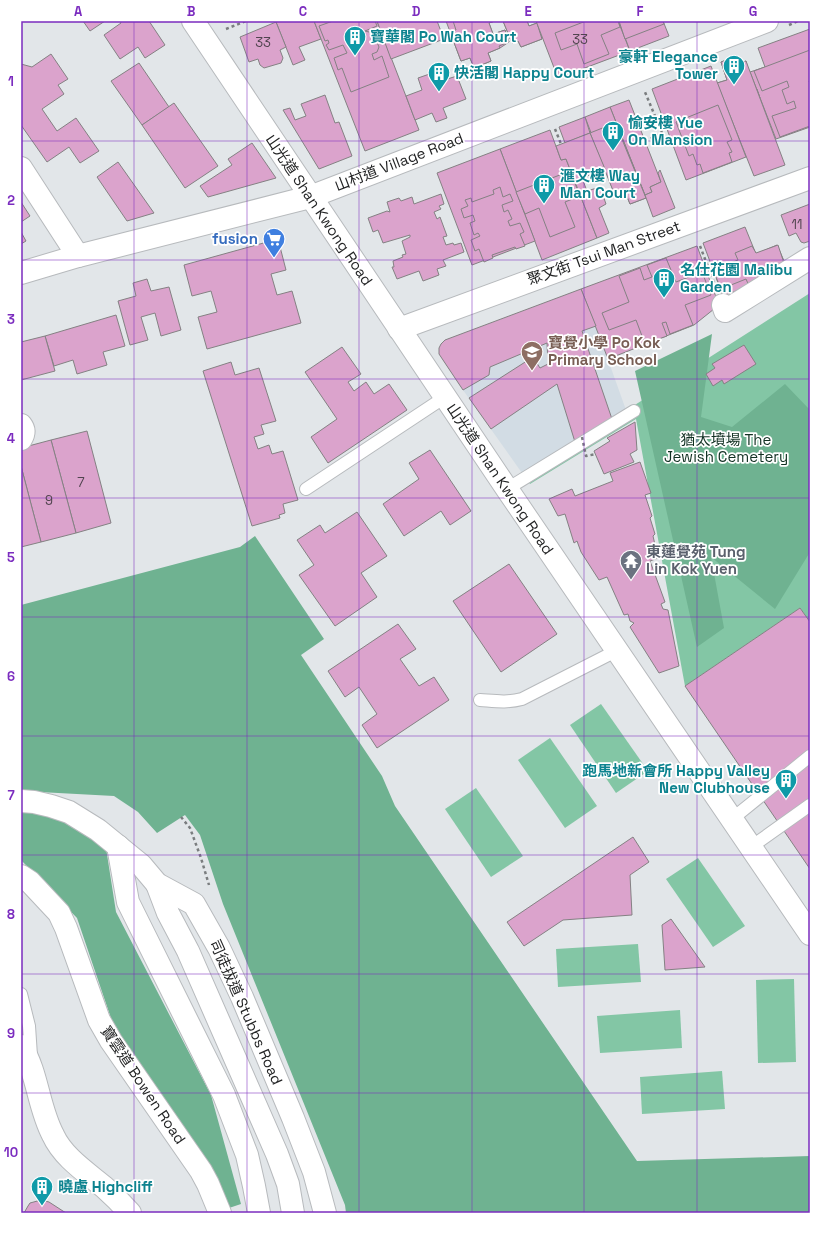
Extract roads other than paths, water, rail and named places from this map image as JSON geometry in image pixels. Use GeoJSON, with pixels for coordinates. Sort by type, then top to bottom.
{"type":"FeatureCollection","features":[{"type":"Feature","properties":{"kind":"street","name":"山村道 Village Road"},"geometry":{"type":"LineString","coordinates":[[21,273],[78,256],[310,197],[767,21]]}},
{"type":"Feature","properties":{"kind":"street","name":"山光道 Shan Kwong Road"},"geometry":{"type":"LineString","coordinates":[[195,22],[310,197],[506,489],[810,934]]}},
{"type":"Feature","properties":{"kind":"street"},"geometry":{"type":"LineString","coordinates":[[21,168],[78,256]]}},
{"type":"Feature","properties":{"kind":"street","name":"聚文街 Tsui Man Street"},"geometry":{"type":"LineString","coordinates":[[399,329],[810,178]]}},
{"type":"Feature","properties":{"kind":"street"},"geometry":{"type":"LineString","coordinates":[[723,305],[725,311],[810,258]]}},
{"type":"Feature","properties":{"kind":"street"},"geometry":{"type":"LineString","coordinates":[[21,425],[24,428],[24,434],[21,439]]}},
{"type":"Feature","properties":{"kind":"street","name":"司徒拔道 Stubbs Road"},"geometry":{"type":"LineString","coordinates":[[21,801],[34,802],[69,812],[98,830],[142,865],[157,884],[194,904],[219,948],[242,997],[296,1125],[314,1172],[325,1213]]}},
{"type":"Feature","properties":{"kind":"street"},"geometry":{"type":"LineString","coordinates":[[118,846],[128,902],[224,1095],[247,1155],[259,1213]]}},
{"type":"Feature","properties":{"kind":"street","name":"寶雲道 Bowen Road"},"geometry":{"type":"LineString","coordinates":[[21,876],[30,882],[59,913],[66,928],[99,1020],[111,1041],[201,1171],[220,1213]]}},
{"type":"Feature","properties":{"kind":"street"},"geometry":{"type":"LineString","coordinates":[[157,884],[168,913],[188,951],[277,1154],[288,1184],[293,1213]]}},
{"type":"Feature","properties":{"kind":"street"},"geometry":{"type":"LineString","coordinates":[[21,1046],[32,1070],[42,1109],[53,1136],[58,1144],[72,1160],[105,1188],[130,1213]]}},
{"type":"Feature","properties":{"kind":"lane"},"geometry":{"type":"LineString","coordinates":[[306,490],[445,397]]}},
{"type":"Feature","properties":{"kind":"lane"},"geometry":{"type":"LineString","coordinates":[[506,489],[634,411]]}},
{"type":"Feature","properties":{"kind":"lane"},"geometry":{"type":"LineString","coordinates":[[480,700],[511,702],[522,699],[616,651]]}},
{"type":"Feature","properties":{"kind":"lane"},"geometry":{"type":"LineString","coordinates":[[732,819],[810,756]]}},
{"type":"Feature","properties":{"kind":"lane"},"geometry":{"type":"LineString","coordinates":[[751,847],[810,806]]}},
{"type":"Feature","properties":{"kind":"lane"},"geometry":{"type":"LineString","coordinates":[[21,994],[29,1026],[32,1070]]}},
{"type":"Feature","properties":{"kind":"place","name":"寶華閣 Po Wah Court"},"geometry":{"type":"Point","coordinates":[355,56]}},
{"type":"Feature","properties":{"kind":"place","name":"豪軒 Elegance Tower"},"geometry":{"type":"Point","coordinates":[734,86]}},
{"type":"Feature","properties":{"kind":"place","name":"快活閣 Happy Court"},"geometry":{"type":"Point","coordinates":[439,92]}},
{"type":"Feature","properties":{"kind":"place","name":"愉安樓 Yue On Mansion"},"geometry":{"type":"Point","coordinates":[613,152]}},
{"type":"Feature","properties":{"kind":"place","name":"滙文樓 Way Man Court"},"geometry":{"type":"Point","coordinates":[544,204]}},
{"type":"Feature","properties":{"kind":"place","name":"fusion"},"geometry":{"type":"Point","coordinates":[274,258]}},
{"type":"Feature","properties":{"kind":"place","name":"名仕花園 Malibu Garden"},"geometry":{"type":"Point","coordinates":[664,298]}},
{"type":"Feature","properties":{"kind":"place","name":"寶覺小學 Po Kok Primary School"},"geometry":{"type":"Point","coordinates":[532,372]}},
{"type":"Feature","properties":{"kind":"place","name":"東蓮覺苑 Tung Lin Kok Yuen"},"geometry":{"type":"Point","coordinates":[631,580]}},
{"type":"Feature","properties":{"kind":"place","name":"跑馬地新會所 Happy Valley New Clubhouse"},"geometry":{"type":"Point","coordinates":[786,800]}},
{"type":"Feature","properties":{"kind":"place","name":"曉盧 Highcliff"},"geometry":{"type":"Point","coordinates":[42,1206]}},
{"type":"Feature","properties":{"kind":"park label","name":"猶太墳場 The Jewish Cemetery"},"geometry":{"type":"Point","coordinates":[726,448]}}]}
